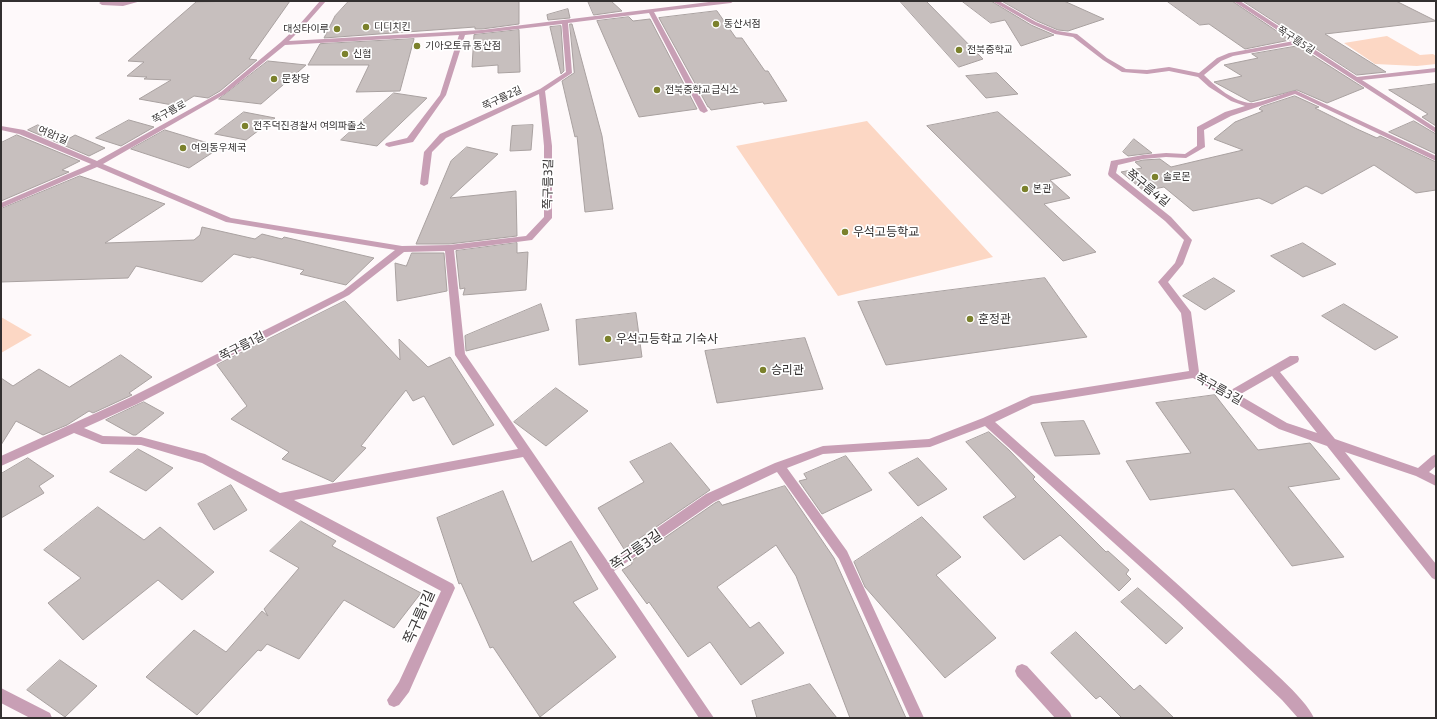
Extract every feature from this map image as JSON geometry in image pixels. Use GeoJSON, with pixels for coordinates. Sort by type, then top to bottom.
{"type":"FeatureCollection","features":[{"type":"Feature","properties":{"kind":"street"},"geometry":{"type":"LineString","coordinates":[[102,3],[123,4],[138,1]]}},
{"type":"Feature","properties":{"kind":"street","name":"쪽구름로"},"geometry":{"type":"LineString","coordinates":[[1,206],[96,165],[223,93],[283,43],[301,26],[323,1]]}},
{"type":"Feature","properties":{"kind":"street"},"geometry":{"type":"LineString","coordinates":[[674,1],[682,8]]}},
{"type":"Feature","properties":{"kind":"street"},"geometry":{"type":"LineString","coordinates":[[283,43],[462,34],[732,1]]}},
{"type":"Feature","properties":{"kind":"street"},"geometry":{"type":"LineString","coordinates":[[995,1],[1034,23],[1057,33],[1074,36],[1124,71],[1147,72],[1169,69],[1200,75],[1211,86],[1233,100],[1252,106],[1295,92],[1436,159]]}},
{"type":"Feature","properties":{"kind":"street","name":"쪽구름5길"},"geometry":{"type":"LineString","coordinates":[[1236,1],[1436,131]]}},
{"type":"Feature","properties":{"kind":"street"},"geometry":{"type":"LineString","coordinates":[[651,12],[704,111]]}},
{"type":"Feature","properties":{"kind":"street","name":"쪽구름2길"},"geometry":{"type":"LineString","coordinates":[[424,184],[428,152],[443,136],[542,90],[569,72],[565,22]]}},
{"type":"Feature","properties":{"kind":"street"},"geometry":{"type":"LineString","coordinates":[[389,145],[410,140],[443,95],[462,34]]}},
{"type":"Feature","properties":{"kind":"street"},"geometry":{"type":"LineString","coordinates":[[1200,75],[1221,59],[1240,53],[1290,45],[1299,42]]}},
{"type":"Feature","properties":{"kind":"street"},"geometry":{"type":"LineString","coordinates":[[1355,79],[1436,70]]}},
{"type":"Feature","properties":{"kind":"street","name":"쪽구름3길"},"geometry":{"type":"LineString","coordinates":[[449,248],[529,238],[548,218],[548,146],[542,90]]}},
{"type":"Feature","properties":{"kind":"street","name":"쪽구름4길"},"geometry":{"type":"LineString","coordinates":[[1194,374],[1186,312],[1163,282],[1179,264],[1188,240],[1168,219],[1112,174],[1114,163],[1143,157],[1186,156],[1201,147],[1200,129],[1228,114],[1252,106]]}},
{"type":"Feature","properties":{"kind":"street","name":"여암1길"},"geometry":{"type":"LineString","coordinates":[[1,128],[20,132],[96,165]]}},
{"type":"Feature","properties":{"kind":"street"},"geometry":{"type":"LineString","coordinates":[[96,165],[229,220],[402,249],[449,248],[460,355],[606,570]]}},
{"type":"Feature","properties":{"kind":"street","name":"쪽구름1길"},"geometry":{"type":"LineString","coordinates":[[1,461],[132,401],[346,293],[402,249]]}},
{"type":"Feature","properties":{"kind":"street"},"geometry":{"type":"LineString","coordinates":[[1231,395],[1294,358]]}},
{"type":"Feature","properties":{"kind":"street"},"geometry":{"type":"LineString","coordinates":[[1273,370],[1436,574]]}},
{"type":"Feature","properties":{"kind":"street","name":"쪽구름3길"},"geometry":{"type":"LineString","coordinates":[[707,718],[606,570],[710,498],[779,466],[823,450],[930,443],[987,421],[1031,400],[1194,374],[1283,426],[1420,473]]}},
{"type":"Feature","properties":{"kind":"street"},"geometry":{"type":"LineString","coordinates":[[987,421],[1188,602],[1287,695],[1307,718]]}},
{"type":"Feature","properties":{"kind":"street","name":"쪽구름1길"},"geometry":{"type":"LineString","coordinates":[[74,428],[102,440],[141,441],[205,459],[448,588],[404,687],[394,700]]}},
{"type":"Feature","properties":{"kind":"street"},"geometry":{"type":"LineString","coordinates":[[279,498],[526,452]]}},
{"type":"Feature","properties":{"kind":"street"},"geometry":{"type":"LineString","coordinates":[[1436,459],[1420,473],[1436,481]]}},
{"type":"Feature","properties":{"kind":"street"},"geometry":{"type":"LineString","coordinates":[[779,466],[843,555],[917,718]]}},
{"type":"Feature","properties":{"kind":"street"},"geometry":{"type":"LineString","coordinates":[[1022,671],[1065,718]]}},
{"type":"Feature","properties":{"kind":"street"},"geometry":{"type":"LineString","coordinates":[[1,695],[45,718]]}},
{"type":"Feature","properties":{"kind":"shaded area"},"geometry":{"type":"Polygon","coordinates":[[[1387,36],[1420,55],[1433,54],[1436,56],[1436,64],[1417,66],[1375,64],[1344,43],[1387,36]]]}},
{"type":"Feature","properties":{"kind":"shaded area"},"geometry":{"type":"Polygon","coordinates":[[[867,121],[993,257],[838,296],[736,146],[867,121]]]}},
{"type":"Feature","properties":{"kind":"shaded area"},"geometry":{"type":"Polygon","coordinates":[[[1,317],[32,335],[1,353],[1,317]]]}},
{"type":"Feature","properties":{"kind":"building"},"geometry":{"type":"Polygon","coordinates":[[[290,1],[249,59],[257,60],[220,91],[208,98],[194,96],[178,106],[139,99],[171,80],[144,79],[147,77],[127,76],[144,62],[128,61],[196,2],[290,1]]]}},
{"type":"Feature","properties":{"kind":"building"},"geometry":{"type":"Polygon","coordinates":[[[349,1],[519,1],[519,24],[482,29],[475,29],[475,27],[324,38],[335,16],[349,1]]]}},
{"type":"Feature","properties":{"kind":"building"},"geometry":{"type":"Polygon","coordinates":[[[588,1],[611,1],[622,11],[594,15],[588,1]]]}},
{"type":"Feature","properties":{"kind":"building"},"geometry":{"type":"Polygon","coordinates":[[[900,1],[926,1],[983,59],[959,67],[900,1]]]}},
{"type":"Feature","properties":{"kind":"building"},"geometry":{"type":"Polygon","coordinates":[[[962,1],[991,1],[1031,25],[1054,35],[1021,46],[1005,20],[991,23],[962,1]]]}},
{"type":"Feature","properties":{"kind":"building"},"geometry":{"type":"Polygon","coordinates":[[[1002,1],[1064,1],[1104,19],[1068,31],[1058,30],[1037,21],[1002,1]]]}},
{"type":"Feature","properties":{"kind":"building"},"geometry":{"type":"Polygon","coordinates":[[[1167,1],[1232,1],[1290,40],[1245,49],[1209,24],[1200,25],[1167,1]]]}},
{"type":"Feature","properties":{"kind":"building"},"geometry":{"type":"Polygon","coordinates":[[[1243,1],[1396,1],[1436,21],[1325,34],[1386,72],[1357,75],[1243,1]]]}},
{"type":"Feature","properties":{"kind":"building"},"geometry":{"type":"Polygon","coordinates":[[[568,9],[570,18],[548,20],[547,15],[568,9]]]}},
{"type":"Feature","properties":{"kind":"building"},"geometry":{"type":"Polygon","coordinates":[[[717,11],[736,38],[742,38],[765,71],[768,71],[787,101],[764,104],[763,102],[711,110],[708,107],[659,18],[717,11]]]}},
{"type":"Feature","properties":{"kind":"building"},"geometry":{"type":"Polygon","coordinates":[[[629,17],[633,21],[650,19],[697,109],[639,117],[597,21],[629,17]]]}},
{"type":"Feature","properties":{"kind":"building"},"geometry":{"type":"Polygon","coordinates":[[[570,24],[572,24],[602,136],[613,209],[585,212],[577,136],[575,137],[562,81],[574,73],[570,24]]]}},
{"type":"Feature","properties":{"kind":"building"},"geometry":{"type":"Polygon","coordinates":[[[561,26],[564,71],[561,74],[550,27],[561,26]]]}},
{"type":"Feature","properties":{"kind":"building"},"geometry":{"type":"Polygon","coordinates":[[[519,30],[520,72],[498,73],[498,65],[472,67],[474,35],[519,30]]]}},
{"type":"Feature","properties":{"kind":"building"},"geometry":{"type":"Polygon","coordinates":[[[414,39],[400,91],[356,92],[369,65],[308,65],[320,44],[414,39]]]}},
{"type":"Feature","properties":{"kind":"building"},"geometry":{"type":"Polygon","coordinates":[[[1298,46],[1364,88],[1327,103],[1297,90],[1251,102],[1214,82],[1242,76],[1224,65],[1258,58],[1252,54],[1298,46]]]}},
{"type":"Feature","properties":{"kind":"building"},"geometry":{"type":"Polygon","coordinates":[[[268,61],[306,65],[261,104],[219,99],[268,61]]]}},
{"type":"Feature","properties":{"kind":"building"},"geometry":{"type":"Polygon","coordinates":[[[997,73],[1018,94],[986,98],[966,76],[997,73]]]}},
{"type":"Feature","properties":{"kind":"building"},"geometry":{"type":"Polygon","coordinates":[[[1436,84],[1436,126],[1422,117],[1428,114],[1389,90],[1436,84]]]}},
{"type":"Feature","properties":{"kind":"building"},"geometry":{"type":"Polygon","coordinates":[[[394,93],[427,98],[377,146],[341,140],[394,93]]]}},
{"type":"Feature","properties":{"kind":"building"},"geometry":{"type":"Polygon","coordinates":[[[1295,96],[1319,107],[1315,108],[1357,129],[1377,138],[1380,136],[1436,162],[1436,190],[1416,193],[1374,165],[1322,194],[1306,186],[1272,204],[1259,198],[1193,211],[1164,187],[1144,191],[1121,172],[1142,168],[1135,162],[1143,160],[1160,159],[1171,167],[1243,150],[1214,139],[1235,122],[1263,111],[1259,109],[1261,107],[1295,96]]]}},
{"type":"Feature","properties":{"kind":"building","name":"전주덕진경찰서 여의파출소"},"geometry":{"type":"Polygon","coordinates":[[[244,112],[275,118],[246,140],[215,134],[244,112]]]}},
{"type":"Feature","properties":{"kind":"building","name":"본관"},"geometry":{"type":"Polygon","coordinates":[[[998,112],[1071,175],[1050,180],[1070,198],[1044,204],[1096,252],[1063,261],[927,126],[998,112]]]}},
{"type":"Feature","properties":{"kind":"building"},"geometry":{"type":"Polygon","coordinates":[[[129,120],[154,127],[121,146],[96,138],[129,120]]]}},
{"type":"Feature","properties":{"kind":"building"},"geometry":{"type":"Polygon","coordinates":[[[1414,121],[1436,134],[1436,154],[1389,132],[1414,121]]]}},
{"type":"Feature","properties":{"kind":"building"},"geometry":{"type":"Polygon","coordinates":[[[38,125],[70,138],[75,135],[105,148],[89,156],[28,130],[38,125]]]}},
{"type":"Feature","properties":{"kind":"building"},"geometry":{"type":"Polygon","coordinates":[[[533,125],[531,150],[510,151],[512,126],[533,125]]]}},
{"type":"Feature","properties":{"kind":"building","name":"여의동우체국"},"geometry":{"type":"Polygon","coordinates":[[[165,130],[221,147],[189,168],[131,149],[165,130]]]}},
{"type":"Feature","properties":{"kind":"building"},"geometry":{"type":"Polygon","coordinates":[[[17,135],[80,161],[62,170],[69,172],[1,201],[1,143],[17,135]]]}},
{"type":"Feature","properties":{"kind":"building"},"geometry":{"type":"Polygon","coordinates":[[[1134,139],[1152,153],[1128,156],[1123,152],[1134,139]]]}},
{"type":"Feature","properties":{"kind":"building"},"geometry":{"type":"Polygon","coordinates":[[[467,147],[498,154],[450,198],[516,191],[517,236],[449,244],[416,244],[451,161],[467,147]]]}},
{"type":"Feature","properties":{"kind":"building"},"geometry":{"type":"Polygon","coordinates":[[[80,176],[165,204],[105,243],[194,240],[200,235],[202,227],[255,239],[262,234],[282,239],[284,237],[374,258],[346,285],[300,274],[304,270],[234,254],[202,282],[136,266],[128,278],[1,282],[1,209],[80,176]]]}},
{"type":"Feature","properties":{"kind":"building"},"geometry":{"type":"Polygon","coordinates":[[[517,243],[517,253],[528,252],[526,290],[463,295],[465,288],[460,289],[456,251],[517,243]]]}},
{"type":"Feature","properties":{"kind":"building"},"geometry":{"type":"Polygon","coordinates":[[[1303,243],[1336,264],[1303,277],[1271,256],[1303,243]]]}},
{"type":"Feature","properties":{"kind":"building"},"geometry":{"type":"Polygon","coordinates":[[[412,253],[444,253],[447,291],[397,301],[395,263],[406,266],[412,253]]]}},
{"type":"Feature","properties":{"kind":"building","name":"훈정관"},"geometry":{"type":"Polygon","coordinates":[[[1045,278],[1087,337],[886,365],[858,302],[1045,278]]]}},
{"type":"Feature","properties":{"kind":"building"},"geometry":{"type":"Polygon","coordinates":[[[1214,278],[1235,291],[1205,310],[1183,296],[1214,278]]]}},
{"type":"Feature","properties":{"kind":"building"},"geometry":{"type":"Polygon","coordinates":[[[345,301],[400,360],[399,339],[428,367],[450,357],[494,425],[453,445],[424,396],[413,401],[406,390],[361,446],[366,448],[333,482],[282,459],[289,452],[231,419],[247,406],[217,365],[345,301]]]}},
{"type":"Feature","properties":{"kind":"building"},"geometry":{"type":"Polygon","coordinates":[[[541,304],[549,330],[466,351],[465,336],[541,304]]]}},
{"type":"Feature","properties":{"kind":"building"},"geometry":{"type":"Polygon","coordinates":[[[1344,304],[1398,337],[1375,350],[1322,316],[1344,304]]]}},
{"type":"Feature","properties":{"kind":"building","name":"우석고등학교 기숙사"},"geometry":{"type":"Polygon","coordinates":[[[636,313],[642,357],[579,365],[576,320],[636,313]]]}},
{"type":"Feature","properties":{"kind":"building","name":"승리관"},"geometry":{"type":"Polygon","coordinates":[[[805,338],[823,389],[717,403],[705,351],[805,338]]]}},
{"type":"Feature","properties":{"kind":"building"},"geometry":{"type":"Polygon","coordinates":[[[121,355],[152,377],[129,393],[132,395],[93,413],[89,411],[67,425],[43,435],[16,421],[1,445],[1,378],[13,386],[39,369],[69,387],[121,355]]]}},
{"type":"Feature","properties":{"kind":"building"},"geometry":{"type":"Polygon","coordinates":[[[556,388],[588,411],[546,446],[514,422],[556,388]]]}},
{"type":"Feature","properties":{"kind":"building"},"geometry":{"type":"Polygon","coordinates":[[[1215,395],[1258,450],[1310,443],[1340,479],[1288,487],[1344,557],[1292,566],[1234,489],[1150,500],[1126,461],[1191,453],[1156,403],[1215,395]]]}},
{"type":"Feature","properties":{"kind":"building"},"geometry":{"type":"Polygon","coordinates":[[[144,402],[164,413],[136,435],[133,435],[106,420],[144,402]]]}},
{"type":"Feature","properties":{"kind":"building"},"geometry":{"type":"Polygon","coordinates":[[[1084,421],[1100,454],[1055,456],[1041,423],[1084,421]]]}},
{"type":"Feature","properties":{"kind":"building"},"geometry":{"type":"Polygon","coordinates":[[[989,432],[1009,450],[1035,477],[1033,479],[1106,552],[1108,551],[1129,570],[1126,574],[1131,579],[1119,591],[1060,535],[1024,560],[983,517],[1016,497],[966,442],[989,432]]]}},
{"type":"Feature","properties":{"kind":"building"},"geometry":{"type":"Polygon","coordinates":[[[671,443],[710,490],[624,549],[598,508],[644,482],[630,462],[671,443]]]}},
{"type":"Feature","properties":{"kind":"building"},"geometry":{"type":"Polygon","coordinates":[[[138,449],[173,468],[146,491],[110,472],[138,449]]]}},
{"type":"Feature","properties":{"kind":"building"},"geometry":{"type":"Polygon","coordinates":[[[846,456],[872,490],[822,514],[799,481],[807,479],[804,474],[846,456]]]}},
{"type":"Feature","properties":{"kind":"building"},"geometry":{"type":"Polygon","coordinates":[[[28,458],[54,476],[39,486],[44,493],[1,518],[1,474],[28,458]]]}},
{"type":"Feature","properties":{"kind":"building"},"geometry":{"type":"Polygon","coordinates":[[[918,458],[947,489],[918,506],[889,473],[918,458]]]}},
{"type":"Feature","properties":{"kind":"building"},"geometry":{"type":"Polygon","coordinates":[[[231,485],[247,510],[214,530],[198,504],[231,485]]]}},
{"type":"Feature","properties":{"kind":"building"},"geometry":{"type":"Polygon","coordinates":[[[785,486],[834,558],[906,718],[850,718],[796,576],[776,545],[717,587],[750,628],[759,622],[784,653],[741,685],[710,642],[688,657],[649,602],[647,604],[622,570],[632,564],[631,561],[715,503],[719,501],[722,505],[785,486]]]}},
{"type":"Feature","properties":{"kind":"building"},"geometry":{"type":"Polygon","coordinates":[[[503,491],[532,562],[571,541],[598,589],[573,602],[616,657],[540,717],[493,647],[490,648],[461,583],[459,584],[437,518],[503,491]]]}},
{"type":"Feature","properties":{"kind":"building"},"geometry":{"type":"Polygon","coordinates":[[[98,507],[144,540],[160,527],[214,572],[182,600],[158,580],[83,640],[48,603],[81,578],[44,550],[98,507]]]}},
{"type":"Feature","properties":{"kind":"building"},"geometry":{"type":"Polygon","coordinates":[[[922,517],[961,557],[936,575],[996,638],[945,678],[865,587],[854,562],[922,517]]]}},
{"type":"Feature","properties":{"kind":"building"},"geometry":{"type":"Polygon","coordinates":[[[301,521],[336,541],[332,546],[421,593],[394,628],[344,600],[299,659],[267,644],[261,651],[258,650],[197,715],[146,677],[194,630],[226,652],[262,611],[268,616],[264,609],[299,568],[270,551],[301,521]]]}},
{"type":"Feature","properties":{"kind":"building"},"geometry":{"type":"Polygon","coordinates":[[[1138,588],[1183,628],[1166,644],[1121,602],[1138,588]]]}},
{"type":"Feature","properties":{"kind":"building"},"geometry":{"type":"Polygon","coordinates":[[[1076,632],[1134,690],[1140,685],[1174,718],[1122,718],[1100,696],[1096,699],[1051,653],[1076,632]]]}},
{"type":"Feature","properties":{"kind":"building"},"geometry":{"type":"Polygon","coordinates":[[[60,660],[97,686],[65,717],[27,690],[60,660]]]}},
{"type":"Feature","properties":{"kind":"building"},"geometry":{"type":"Polygon","coordinates":[[[810,684],[837,718],[757,718],[752,701],[810,684]]]}},
{"type":"Feature","properties":{"kind":"place","name":"동산서점"},"geometry":{"type":"Point","coordinates":[716,24]}},
{"type":"Feature","properties":{"kind":"place","name":"디디치킨"},"geometry":{"type":"Point","coordinates":[366,27]}},
{"type":"Feature","properties":{"kind":"place","name":"대성타이루"},"geometry":{"type":"Point","coordinates":[337,29]}},
{"type":"Feature","properties":{"kind":"place","name":"기아오토큐 동산점"},"geometry":{"type":"Point","coordinates":[417,46]}},
{"type":"Feature","properties":{"kind":"place","name":"전북중학교"},"geometry":{"type":"Point","coordinates":[959,50]}},
{"type":"Feature","properties":{"kind":"place","name":"신협"},"geometry":{"type":"Point","coordinates":[345,54]}},
{"type":"Feature","properties":{"kind":"place","name":"문창당"},"geometry":{"type":"Point","coordinates":[274,79]}},
{"type":"Feature","properties":{"kind":"place","name":"전북중학교급식소"},"geometry":{"type":"Point","coordinates":[657,90]}},
{"type":"Feature","properties":{"kind":"place","name":"전주덕진경찰서 여의파출소"},"geometry":{"type":"Point","coordinates":[245,126]}},
{"type":"Feature","properties":{"kind":"place","name":"여의동우체국"},"geometry":{"type":"Point","coordinates":[183,148]}},
{"type":"Feature","properties":{"kind":"place","name":"솔로몬"},"geometry":{"type":"Point","coordinates":[1155,177]}},
{"type":"Feature","properties":{"kind":"place","name":"본관"},"geometry":{"type":"Point","coordinates":[1025,189]}},
{"type":"Feature","properties":{"kind":"place","name":"우석고등학교"},"geometry":{"type":"Point","coordinates":[845,232]}},
{"type":"Feature","properties":{"kind":"place","name":"훈정관"},"geometry":{"type":"Point","coordinates":[970,319]}},
{"type":"Feature","properties":{"kind":"place","name":"우석고등학교 기숙사"},"geometry":{"type":"Point","coordinates":[608,339]}},
{"type":"Feature","properties":{"kind":"place","name":"승리관"},"geometry":{"type":"Point","coordinates":[763,370]}}]}
